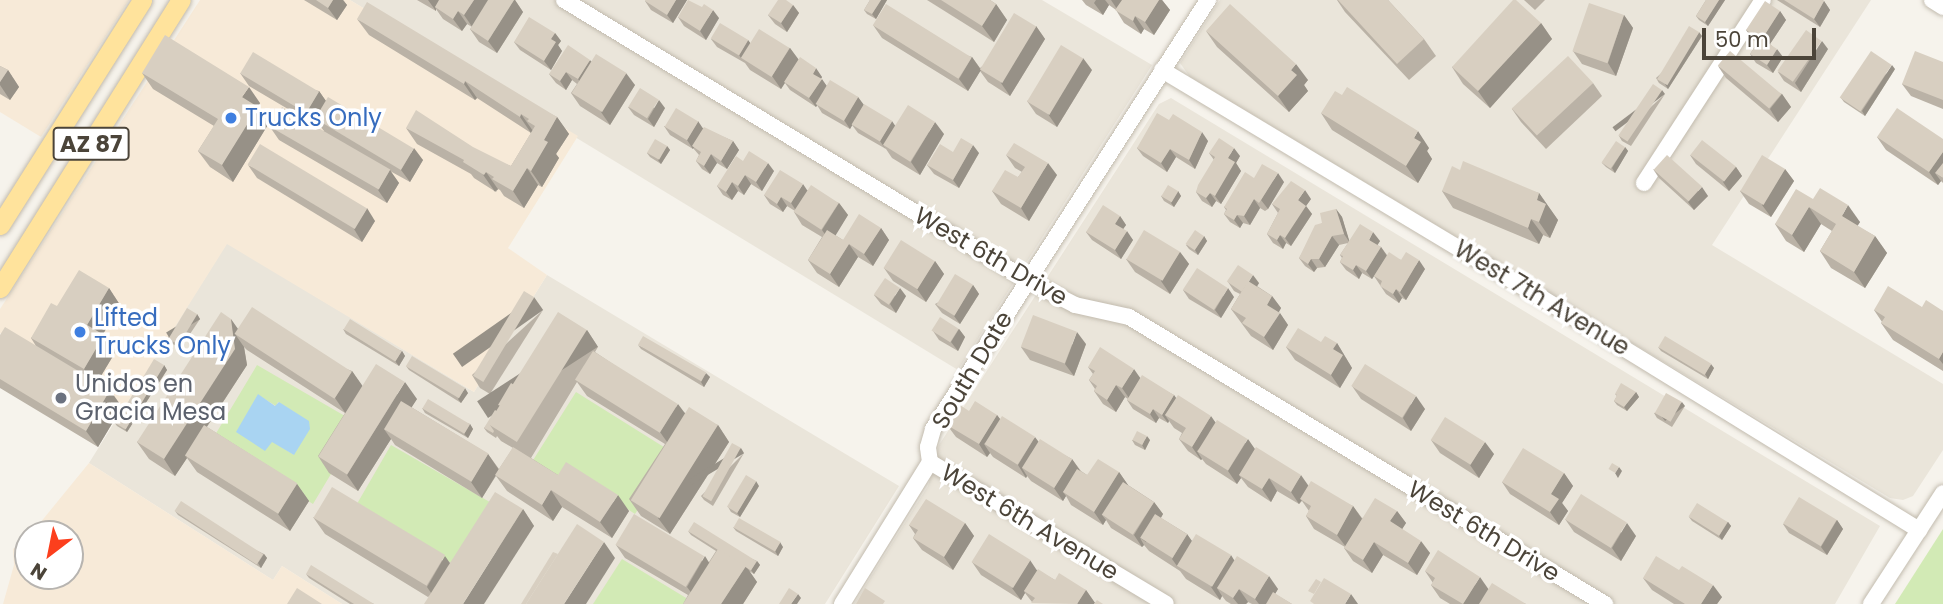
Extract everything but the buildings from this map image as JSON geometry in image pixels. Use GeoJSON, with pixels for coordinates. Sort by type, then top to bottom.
{"type":"FeatureCollection","features":[{"type":"Feature","properties":{"kind":"main road","name":"AZ 87"},"geometry":{"type":"LineString","coordinates":[[0,225],[142,0]]}},
{"type":"Feature","properties":{"kind":"main road","name":"AZ 87"},"geometry":{"type":"LineString","coordinates":[[0,288],[181,0]]}},
{"type":"Feature","properties":{"kind":"street","name":"West 6th Drive"},"geometry":{"type":"LineString","coordinates":[[564,0],[1027,280],[1075,305],[1129,317],[1605,604]]}},
{"type":"Feature","properties":{"kind":"street","name":"South Date"},"geometry":{"type":"LineString","coordinates":[[842,604],[929,463],[933,429],[1208,0]]}},
{"type":"Feature","properties":{"kind":"street"},"geometry":{"type":"LineString","coordinates":[[1644,183],[1763,0]]}},
{"type":"Feature","properties":{"kind":"street"},"geometry":{"type":"LineString","coordinates":[[1931,0],[1943,7]]}},
{"type":"Feature","properties":{"kind":"street","name":"West 7th Avenue"},"geometry":{"type":"LineString","coordinates":[[1162,70],[1542,298],[1919,530]]}},
{"type":"Feature","properties":{"kind":"street","name":"West 6th Avenue"},"geometry":{"type":"LineString","coordinates":[[929,463],[1166,604]]}},
{"type":"Feature","properties":{"kind":"street"},"geometry":{"type":"LineString","coordinates":[[1871,604],[1943,493]]}},
{"type":"Feature","properties":{"kind":"shaded area"},"geometry":{"type":"Polygon","coordinates":[[[0,0],[129,0],[41,137],[0,112],[0,0]]]}},
{"type":"Feature","properties":{"kind":"shaded area"},"geometry":{"type":"Polygon","coordinates":[[[200,0],[350,0],[578,136],[508,248],[547,275],[474,392],[227,244],[124,408],[0,333],[0,309],[200,0]]]}},
{"type":"Feature","properties":{"kind":"shaded area"},"geometry":{"type":"Polygon","coordinates":[[[350,0],[1042,0],[1152,65],[958,370],[350,0]]]}},
{"type":"Feature","properties":{"kind":"shaded area"},"geometry":{"type":"Polygon","coordinates":[[[1220,0],[1871,0],[1712,245],[1943,384],[1943,450],[1913,496],[1903,500],[1890,498],[1190,77],[1180,63],[1220,0]]]}},
{"type":"Feature","properties":{"kind":"shaded area"},"geometry":{"type":"Polygon","coordinates":[[[1171,98],[1880,526],[1835,604],[854,604],[928,486],[939,445],[1159,104],[1171,98]]]}},
{"type":"Feature","properties":{"kind":"shaded area"},"geometry":{"type":"Polygon","coordinates":[[[227,243],[474,392],[547,275],[899,486],[825,604],[342,604],[282,566],[273,580],[89,463],[227,243]]]}},
{"type":"Feature","properties":{"kind":"shaded area"},"geometry":{"type":"Polygon","coordinates":[[[89,463],[273,580],[282,566],[342,604],[3,604],[14,565],[14,590],[84,590],[84,520],[42,520],[89,463]]]}},
{"type":"Feature","properties":{"kind":"green space"},"geometry":{"type":"Polygon","coordinates":[[[257,365],[357,423],[343,454],[313,504],[212,440],[257,365]],[[258,395],[272,441],[294,455],[294,412],[278,402],[276,406],[258,395]]]}},
{"type":"Feature","properties":{"kind":"green space"},"geometry":{"type":"Polygon","coordinates":[[[576,392],[675,454],[635,514],[578,476],[569,491],[530,465],[576,392]]]}},
{"type":"Feature","properties":{"kind":"green space"},"geometry":{"type":"Polygon","coordinates":[[[391,445],[503,510],[467,572],[355,507],[391,445]]]}},
{"type":"Feature","properties":{"kind":"green space"},"geometry":{"type":"Polygon","coordinates":[[[1943,529],[1943,604],[1895,604],[1943,529]]]}},
{"type":"Feature","properties":{"kind":"green space"},"geometry":{"type":"Polygon","coordinates":[[[622,559],[696,604],[593,604],[622,559]]]}},
{"type":"Feature","properties":{"kind":"water"},"geometry":{"type":"Polygon","coordinates":[[[258,394],[275,406],[279,402],[309,421],[310,429],[294,455],[272,442],[265,451],[236,432],[258,394]]]}},
{"type":"Feature","properties":{"kind":"place","name":"Trucks Only"},"geometry":{"type":"Point","coordinates":[231,118]}},
{"type":"Feature","properties":{"kind":"place","name":"Lifted Trucks Only"},"geometry":{"type":"Point","coordinates":[80,332]}},
{"type":"Feature","properties":{"kind":"place","name":"Unidos en Gracia Mesa"},"geometry":{"type":"Point","coordinates":[61,398]}}]}
